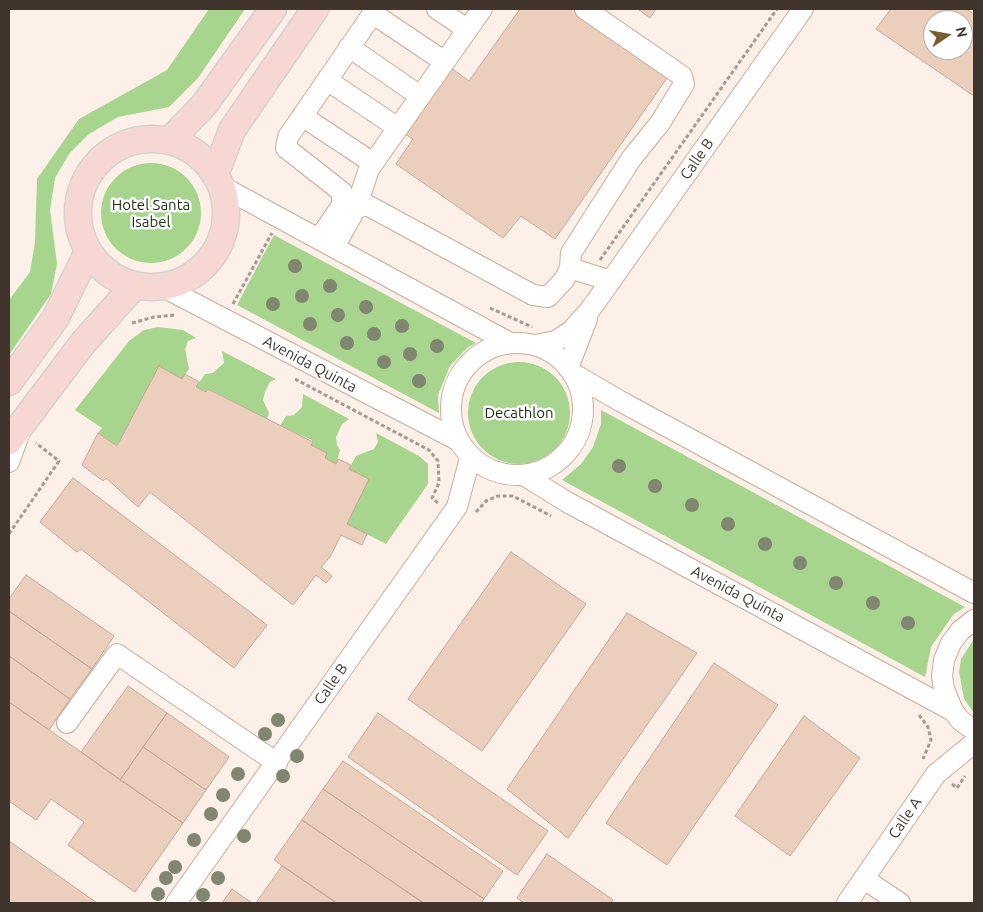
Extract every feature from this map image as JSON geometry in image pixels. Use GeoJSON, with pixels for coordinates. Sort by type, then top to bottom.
{"type":"FeatureCollection","features":[{"type":"Feature","properties":{"kind":"main road"},"geometry":{"type":"LineString","coordinates":[[169,141],[204,105],[273,9]]}},
{"type":"Feature","properties":{"kind":"main road"},"geometry":{"type":"LineString","coordinates":[[218,180],[232,130],[315,9]]}},
{"type":"Feature","properties":{"kind":"main road"},"geometry":{"type":"LineString","coordinates":[[140,140],[169,141],[195,153],[218,180],[225,202],[224,231],[212,258],[190,277],[163,287],[134,286],[108,274],[88,252],[78,225],[79,196],[91,169],[113,150],[140,140]]}},
{"type":"Feature","properties":{"kind":"main road"},"geometry":{"type":"LineString","coordinates":[[9,382],[55,318],[88,252]]}},
{"type":"Feature","properties":{"kind":"main road"},"geometry":{"type":"LineString","coordinates":[[9,441],[25,417],[83,343],[134,286]]}},
{"type":"Feature","properties":{"kind":"street"},"geometry":{"type":"LineString","coordinates":[[437,9],[468,29]]}},
{"type":"Feature","properties":{"kind":"street"},"geometry":{"type":"LineString","coordinates":[[326,243],[356,208],[369,169],[482,9]]}},
{"type":"Feature","properties":{"kind":"street"},"geometry":{"type":"LineString","coordinates":[[356,208],[367,205],[533,295],[548,297],[564,280],[570,268],[572,252],[631,159],[660,123],[684,84],[682,76],[585,9]]}},
{"type":"Feature","properties":{"kind":"street","name":"Calle B"},"geometry":{"type":"LineString","coordinates":[[535,346],[556,341],[571,331],[590,310],[803,9]]}},
{"type":"Feature","properties":{"kind":"street"},"geometry":{"type":"LineString","coordinates":[[326,243],[342,205],[342,192],[286,148],[288,137],[374,11],[445,62]]}},
{"type":"Feature","properties":{"kind":"street"},"geometry":{"type":"LineString","coordinates":[[349,47],[420,96]]}},
{"type":"Feature","properties":{"kind":"street"},"geometry":{"type":"LineString","coordinates":[[327,80],[398,128]]}},
{"type":"Feature","properties":{"kind":"street"},"geometry":{"type":"LineString","coordinates":[[302,116],[373,163]]}},
{"type":"Feature","properties":{"kind":"street"},"geometry":{"type":"LineString","coordinates":[[218,180],[326,243],[510,343],[535,346],[550,351],[570,370],[620,401],[974,593]]}},
{"type":"Feature","properties":{"kind":"street"},"geometry":{"type":"LineString","coordinates":[[570,268],[610,281]]}},
{"type":"Feature","properties":{"kind":"street","name":"Avenida Quinta"},"geometry":{"type":"LineString","coordinates":[[163,287],[457,440]]}},
{"type":"Feature","properties":{"kind":"street","name":"Calle B"},"geometry":{"type":"LineString","coordinates":[[570,370],[590,310]]}},
{"type":"Feature","properties":{"kind":"street"},"geometry":{"type":"LineString","coordinates":[[510,343],[485,350],[465,366],[453,389],[450,415],[457,440],[470,458],[486,469],[505,475],[525,476],[546,469],[564,456],[577,437],[583,416],[581,393],[570,370]]}},
{"type":"Feature","properties":{"kind":"street"},"geometry":{"type":"LineString","coordinates":[[9,462],[25,417]]}},
{"type":"Feature","properties":{"kind":"street","name":"Calle B"},"geometry":{"type":"LineString","coordinates":[[176,903],[457,507],[470,458]]}},
{"type":"Feature","properties":{"kind":"street","name":"Avenida Quinta"},"geometry":{"type":"LineString","coordinates":[[525,476],[567,502],[953,712]]}},
{"type":"Feature","properties":{"kind":"street"},"geometry":{"type":"LineString","coordinates":[[974,620],[960,631],[951,643],[944,660],[944,689],[953,712],[961,721],[974,730]]}},
{"type":"Feature","properties":{"kind":"street"},"geometry":{"type":"LineString","coordinates":[[67,724],[117,654],[276,763]]}},
{"type":"Feature","properties":{"kind":"street","name":"Calle A"},"geometry":{"type":"LineString","coordinates":[[847,903],[936,774],[974,743]]}},
{"type":"Feature","properties":{"kind":"street"},"geometry":{"type":"LineString","coordinates":[[864,879],[900,903]]}},
{"type":"Feature","properties":{"kind":"path"},"geometry":{"type":"LineString","coordinates":[[292,378],[429,450],[438,462],[439,472],[439,483],[432,498],[466,524],[486,501],[498,496],[513,496],[557,520]]}},
{"type":"Feature","properties":{"kind":"path"},"geometry":{"type":"LineString","coordinates":[[912,712],[921,716],[928,727],[931,740],[927,752],[920,763],[957,788],[970,770]]}},
{"type":"Feature","properties":{"kind":"green space"},"geometry":{"type":"Polygon","coordinates":[[[209,9],[245,9],[198,78],[169,107],[118,117],[89,134],[69,154],[55,178],[50,210],[57,264],[51,294],[9,355],[9,300],[30,272],[35,242],[37,179],[79,119],[167,70],[209,9]]]}},
{"type":"Feature","properties":{"kind":"green space","name":"Hotel Santa Isabel"},"geometry":{"type":"Polygon","coordinates":[[[151,163],[161,164],[179,171],[193,185],[200,203],[200,223],[193,241],[179,255],[161,262],[151,263],[141,262],[123,255],[109,241],[102,223],[101,213],[102,203],[109,185],[123,171],[141,164],[151,163]]]}},
{"type":"Feature","properties":{"kind":"green space"},"geometry":{"type":"Polygon","coordinates":[[[274,235],[476,343],[467,348],[450,366],[438,395],[439,413],[237,305],[274,235]]]}},
{"type":"Feature","properties":{"kind":"green space"},"geometry":{"type":"Polygon","coordinates":[[[158,327],[183,330],[196,338],[188,341],[185,349],[189,369],[182,379],[159,367],[117,446],[98,433],[102,428],[75,410],[129,341],[144,330],[158,327]]]}},
{"type":"Feature","properties":{"kind":"green space"},"geometry":{"type":"Polygon","coordinates":[[[222,351],[276,379],[270,382],[263,400],[269,413],[267,419],[209,389],[206,392],[196,387],[205,374],[213,373],[224,363],[222,351]]]}},
{"type":"Feature","properties":{"kind":"green space","name":"Decathlon"},"geometry":{"type":"Polygon","coordinates":[[[519,362],[529,363],[548,370],[562,384],[569,403],[569,423],[562,442],[548,456],[529,463],[519,464],[509,463],[490,456],[476,442],[469,423],[468,413],[469,403],[476,384],[490,370],[509,363],[519,362]]]}},
{"type":"Feature","properties":{"kind":"green space"},"geometry":{"type":"Polygon","coordinates":[[[303,394],[349,419],[342,424],[336,437],[340,450],[336,464],[325,458],[311,445],[312,440],[280,426],[286,416],[294,415],[302,407],[303,394]]]}},
{"type":"Feature","properties":{"kind":"green space"},"geometry":{"type":"Polygon","coordinates":[[[601,410],[965,607],[953,615],[931,647],[925,677],[562,480],[581,464],[593,447],[601,424],[601,410]]]}},
{"type":"Feature","properties":{"kind":"green space"},"geometry":{"type":"Polygon","coordinates":[[[376,433],[419,456],[428,464],[428,484],[386,544],[347,524],[349,469],[356,456],[374,449],[378,442],[376,433]]]}},
{"type":"Feature","properties":{"kind":"green space"},"geometry":{"type":"Polygon","coordinates":[[[974,639],[974,713],[964,699],[959,672],[961,659],[974,639]]]}},
{"type":"Feature","properties":{"kind":"building"},"geometry":{"type":"Polygon","coordinates":[[[520,9],[574,9],[669,75],[555,239],[521,216],[503,238],[396,164],[413,139],[405,134],[451,68],[469,81],[520,9]]]}},
{"type":"Feature","properties":{"kind":"building"},"geometry":{"type":"Polygon","coordinates":[[[638,9],[656,9],[650,18],[638,9]]]}},
{"type":"Feature","properties":{"kind":"building"},"geometry":{"type":"Polygon","coordinates":[[[891,9],[968,10],[923,10],[923,60],[973,60],[974,14],[974,96],[876,29],[891,9]]]}},
{"type":"Feature","properties":{"kind":"building"},"geometry":{"type":"Polygon","coordinates":[[[159,366],[182,379],[185,374],[199,382],[196,387],[206,392],[208,389],[313,442],[311,445],[327,453],[325,458],[336,464],[338,459],[351,465],[349,469],[369,479],[347,524],[367,534],[362,545],[341,535],[330,557],[321,567],[332,576],[326,583],[316,575],[293,605],[150,492],[138,507],[106,478],[103,481],[82,465],[98,433],[117,446],[159,366]]]}},
{"type":"Feature","properties":{"kind":"building"},"geometry":{"type":"Polygon","coordinates":[[[73,478],[267,625],[234,668],[81,549],[77,552],[40,522],[73,478]]]}},
{"type":"Feature","properties":{"kind":"building"},"geometry":{"type":"Polygon","coordinates":[[[511,552],[586,604],[482,751],[408,699],[511,552]]]}},
{"type":"Feature","properties":{"kind":"building"},"geometry":{"type":"Polygon","coordinates":[[[26,575],[114,636],[92,669],[9,611],[9,599],[26,575]]]}},
{"type":"Feature","properties":{"kind":"building"},"geometry":{"type":"Polygon","coordinates":[[[9,611],[92,669],[70,699],[9,656],[9,611]]]}},
{"type":"Feature","properties":{"kind":"building"},"geometry":{"type":"Polygon","coordinates":[[[627,613],[697,653],[568,838],[507,789],[627,613]]]}},
{"type":"Feature","properties":{"kind":"building"},"geometry":{"type":"Polygon","coordinates":[[[9,656],[70,699],[49,730],[9,702],[9,656]]]}},
{"type":"Feature","properties":{"kind":"building"},"geometry":{"type":"Polygon","coordinates":[[[714,663],[778,705],[667,865],[606,823],[714,663]]]}},
{"type":"Feature","properties":{"kind":"building"},"geometry":{"type":"Polygon","coordinates":[[[128,686],[167,713],[120,780],[81,752],[128,686]]]}},
{"type":"Feature","properties":{"kind":"building"},"geometry":{"type":"Polygon","coordinates":[[[9,702],[183,823],[135,892],[68,845],[84,822],[51,799],[36,820],[9,801],[9,702]]]}},
{"type":"Feature","properties":{"kind":"building"},"geometry":{"type":"Polygon","coordinates":[[[167,713],[229,757],[206,790],[143,747],[167,713]]]}},
{"type":"Feature","properties":{"kind":"building"},"geometry":{"type":"Polygon","coordinates":[[[378,713],[548,831],[517,875],[348,757],[378,713]]]}},
{"type":"Feature","properties":{"kind":"building"},"geometry":{"type":"Polygon","coordinates":[[[804,716],[860,758],[790,856],[735,816],[804,716]]]}},
{"type":"Feature","properties":{"kind":"building"},"geometry":{"type":"Polygon","coordinates":[[[143,747],[206,790],[183,823],[120,780],[143,747]]]}},
{"type":"Feature","properties":{"kind":"building"},"geometry":{"type":"Polygon","coordinates":[[[343,761],[503,871],[484,899],[323,789],[343,761]]]}},
{"type":"Feature","properties":{"kind":"building"},"geometry":{"type":"Polygon","coordinates":[[[323,789],[484,899],[481,903],[424,903],[302,820],[323,789]]]}},
{"type":"Feature","properties":{"kind":"building"},"geometry":{"type":"Polygon","coordinates":[[[302,820],[423,903],[337,903],[274,860],[302,820]]]}},
{"type":"Feature","properties":{"kind":"building"},"geometry":{"type":"Polygon","coordinates":[[[9,841],[97,903],[9,903],[9,841]]]}},
{"type":"Feature","properties":{"kind":"building"},"geometry":{"type":"Polygon","coordinates":[[[547,854],[613,900],[611,903],[524,903],[517,898],[547,854]]]}},
{"type":"Feature","properties":{"kind":"building"},"geometry":{"type":"Polygon","coordinates":[[[282,866],[336,903],[256,903],[282,866]]]}},
{"type":"Feature","properties":{"kind":"building"},"geometry":{"type":"Polygon","coordinates":[[[232,889],[252,903],[222,903],[232,889]]]}}]}
